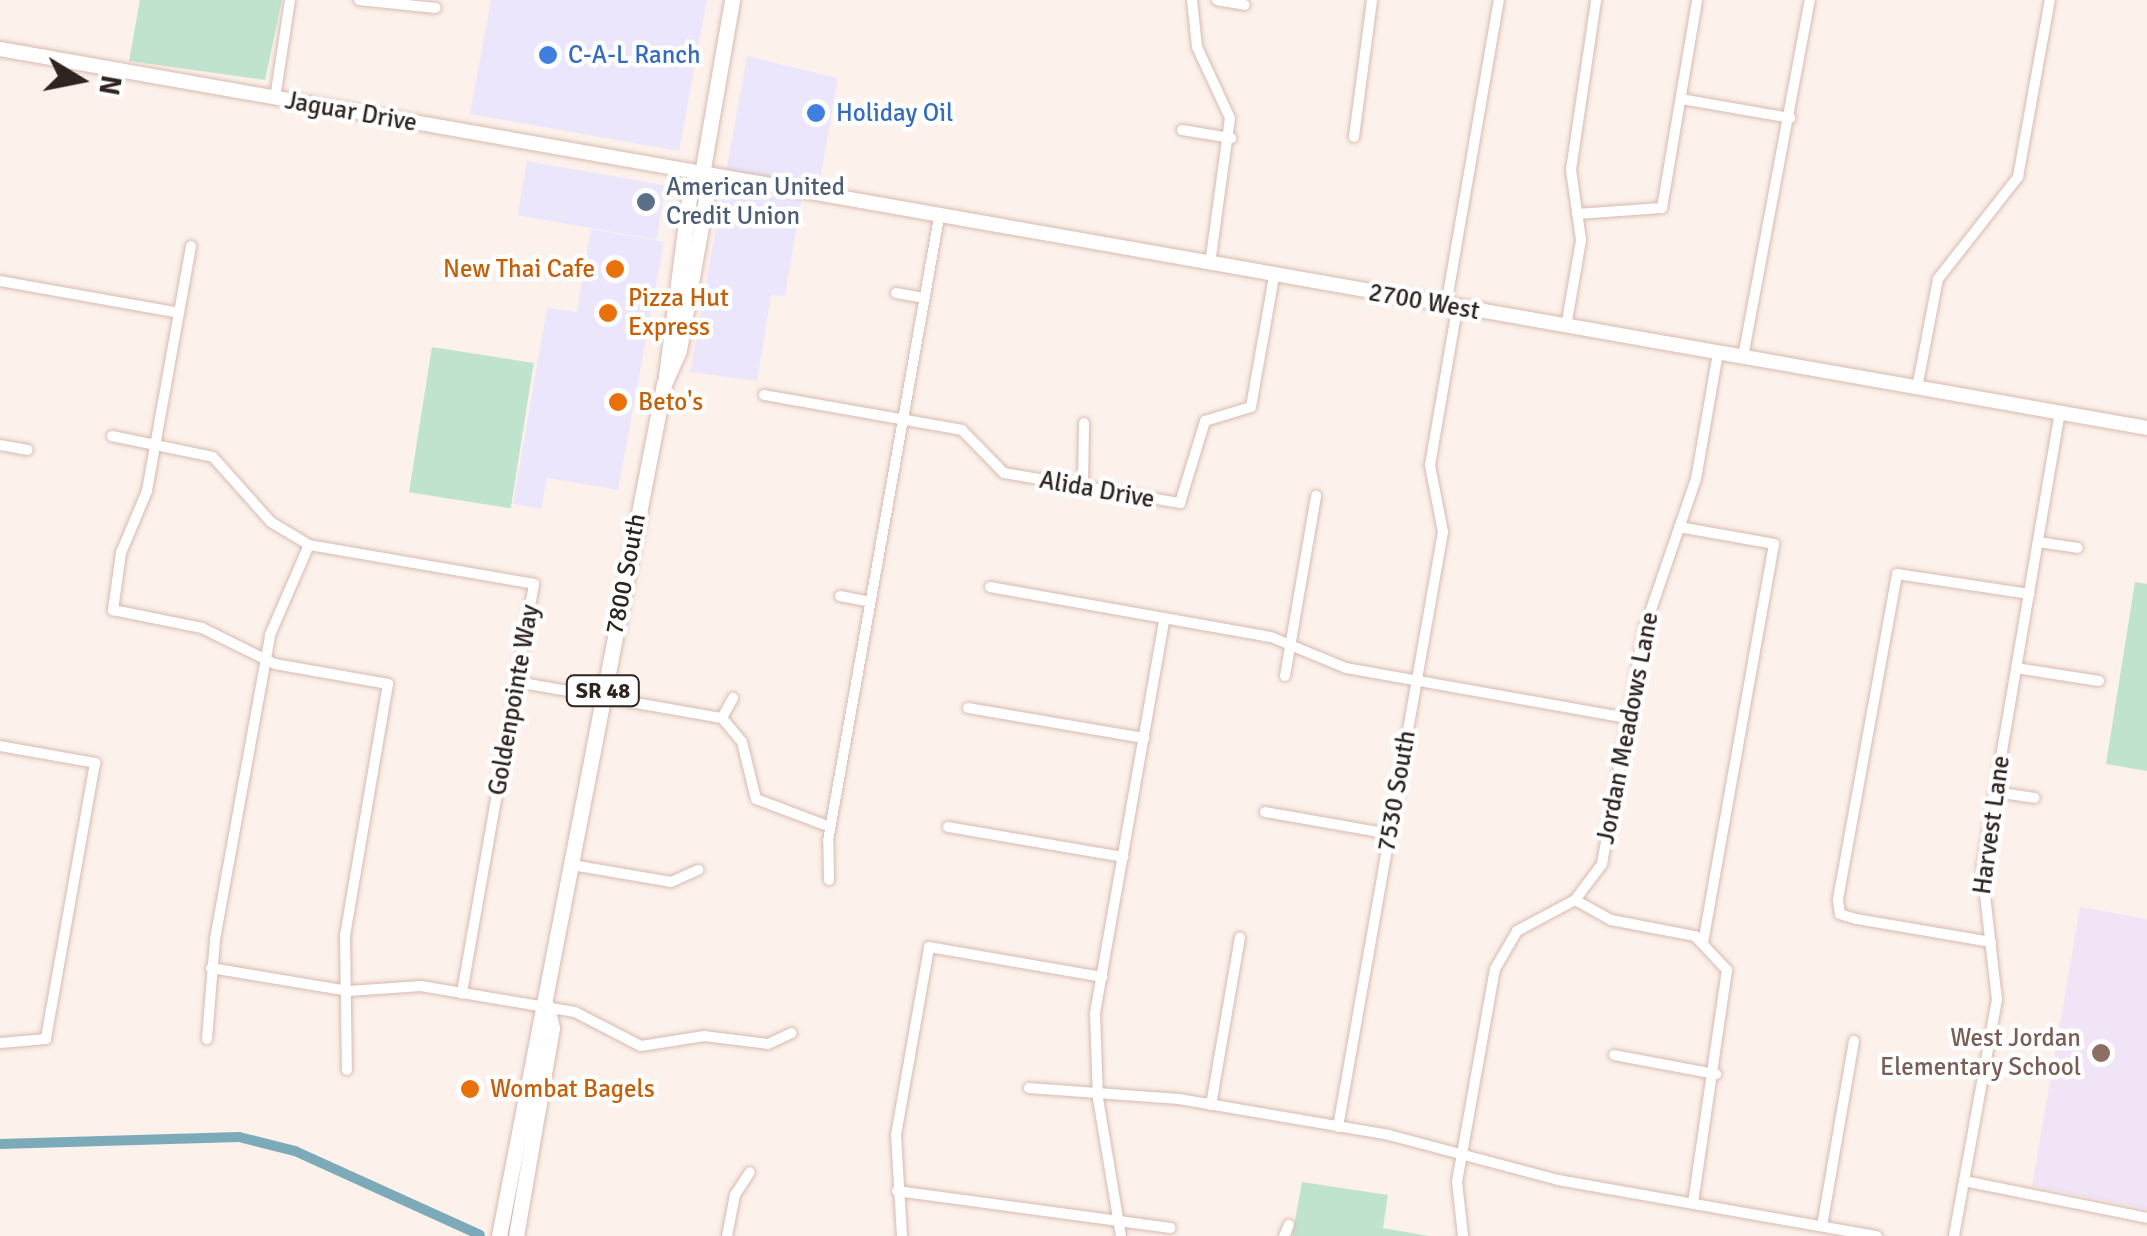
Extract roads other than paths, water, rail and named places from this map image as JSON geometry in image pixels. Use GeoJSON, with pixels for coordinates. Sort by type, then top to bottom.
{"type":"FeatureCollection","features":[{"type":"Feature","properties":{"kind":"main road","name":"7800 South"},"geometry":{"type":"LineString","coordinates":[[499,1236],[535,1026],[547,1008],[602,697],[666,376],[680,350],[702,225],[702,174],[732,0]]}},
{"type":"Feature","properties":{"kind":"main road","name":"Jaguar Drive"},"geometry":{"type":"LineString","coordinates":[[0,49],[702,174]]}},
{"type":"Feature","properties":{"kind":"main road","name":"2700 West"},"geometry":{"type":"LineString","coordinates":[[702,174],[2147,428]]}},
{"type":"Feature","properties":{"kind":"main road","name":"7800 South"},"geometry":{"type":"LineString","coordinates":[[516,1236],[552,1028],[547,1008]]}},
{"type":"Feature","properties":{"kind":"street"},"geometry":{"type":"LineString","coordinates":[[275,98],[290,0]]}},
{"type":"Feature","properties":{"kind":"street"},"geometry":{"type":"LineString","coordinates":[[359,0],[436,8]]}},
{"type":"Feature","properties":{"kind":"street"},"geometry":{"type":"LineString","coordinates":[[1192,0],[1197,47],[1225,99],[1231,138],[1210,264]]}},
{"type":"Feature","properties":{"kind":"street"},"geometry":{"type":"LineString","coordinates":[[1217,0],[1245,5]]}},
{"type":"Feature","properties":{"kind":"street"},"geometry":{"type":"LineString","coordinates":[[1354,138],[1372,0]]}},
{"type":"Feature","properties":{"kind":"street"},"geometry":{"type":"LineString","coordinates":[[1451,306],[1499,0]]}},
{"type":"Feature","properties":{"kind":"street"},"geometry":{"type":"LineString","coordinates":[[1566,326],[1577,214],[1571,170],[1596,0]]}},
{"type":"Feature","properties":{"kind":"street"},"geometry":{"type":"LineString","coordinates":[[1577,214],[1658,213],[1697,0]]}},
{"type":"Feature","properties":{"kind":"street"},"geometry":{"type":"LineString","coordinates":[[1743,358],[1810,0]]}},
{"type":"Feature","properties":{"kind":"street"},"geometry":{"type":"LineString","coordinates":[[1917,388],[1938,279],[2018,178],[2050,0]]}},
{"type":"Feature","properties":{"kind":"street"},"geometry":{"type":"LineString","coordinates":[[1681,99],[1790,118]]}},
{"type":"Feature","properties":{"kind":"street"},"geometry":{"type":"LineString","coordinates":[[1182,130],[1231,138]]}},
{"type":"Feature","properties":{"kind":"street"},"geometry":{"type":"LineString","coordinates":[[829,880],[830,827],[939,216]]}},
{"type":"Feature","properties":{"kind":"street"},"geometry":{"type":"LineString","coordinates":[[191,246],[155,444],[113,610],[216,633],[265,660],[388,684],[346,924],[347,1070]]}},
{"type":"Feature","properties":{"kind":"street","name":"Alida Drive"},"geometry":{"type":"LineString","coordinates":[[764,395],[968,432],[1004,473],[1083,488],[1185,500],[1205,421],[1251,407],[1274,276]]}},
{"type":"Feature","properties":{"kind":"street"},"geometry":{"type":"LineString","coordinates":[[0,282],[179,313]]}},
{"type":"Feature","properties":{"kind":"street"},"geometry":{"type":"LineString","coordinates":[[896,293],[924,298]]}},
{"type":"Feature","properties":{"kind":"street","name":"7530 South"},"geometry":{"type":"LineString","coordinates":[[1338,1127],[1444,520],[1431,455],[1451,306]]}},
{"type":"Feature","properties":{"kind":"street","name":"Jordan Meadows Lane"},"geometry":{"type":"LineString","coordinates":[[1575,900],[1602,864],[1646,620],[1679,527],[1718,353]]}},
{"type":"Feature","properties":{"kind":"street","name":"Harvest Lane"},"geometry":{"type":"LineString","coordinates":[[1954,1236],[1996,1000],[1991,942],[1980,888],[2060,413]]}},
{"type":"Feature","properties":{"kind":"street"},"geometry":{"type":"LineString","coordinates":[[1083,488],[1084,424]]}},
{"type":"Feature","properties":{"kind":"street","name":"Goldenpointe Way"},"geometry":{"type":"LineString","coordinates":[[112,436],[213,458],[271,522],[310,544],[534,584],[462,994]]}},
{"type":"Feature","properties":{"kind":"street"},"geometry":{"type":"LineString","coordinates":[[0,445],[28,450]]}},
{"type":"Feature","properties":{"kind":"street"},"geometry":{"type":"LineString","coordinates":[[1284,676],[1316,496]]}},
{"type":"Feature","properties":{"kind":"street"},"geometry":{"type":"LineString","coordinates":[[1679,527],[1774,544],[1703,941],[1730,983],[1693,1204]]}},
{"type":"Feature","properties":{"kind":"street"},"geometry":{"type":"LineString","coordinates":[[2038,542],[2078,548]]}},
{"type":"Feature","properties":{"kind":"street"},"geometry":{"type":"LineString","coordinates":[[207,1039],[211,968],[265,660],[310,544]]}},
{"type":"Feature","properties":{"kind":"street"},"geometry":{"type":"LineString","coordinates":[[1991,942],[1840,914],[1897,574],[2029,594]]}},
{"type":"Feature","properties":{"kind":"street"},"geometry":{"type":"LineString","coordinates":[[990,587],[1290,642],[1346,668],[1628,718]]}},
{"type":"Feature","properties":{"kind":"street"},"geometry":{"type":"LineString","coordinates":[[840,596],[870,602]]}},
{"type":"Feature","properties":{"kind":"street"},"geometry":{"type":"LineString","coordinates":[[1121,1230],[1098,1099],[1102,977],[1165,618]]}},
{"type":"Feature","properties":{"kind":"street"},"geometry":{"type":"LineString","coordinates":[[2016,668],[2099,681]]}},
{"type":"Feature","properties":{"kind":"street"},"geometry":{"type":"LineString","coordinates":[[517,682],[722,718],[742,742],[756,800],[830,827]]}},
{"type":"Feature","properties":{"kind":"street"},"geometry":{"type":"LineString","coordinates":[[722,718],[733,698]]}},
{"type":"Feature","properties":{"kind":"street"},"geometry":{"type":"LineString","coordinates":[[968,708],[1144,738]]}},
{"type":"Feature","properties":{"kind":"street"},"geometry":{"type":"LineString","coordinates":[[0,746],[95,763],[46,1039],[0,1043]]}},
{"type":"Feature","properties":{"kind":"street"},"geometry":{"type":"LineString","coordinates":[[1995,792],[2035,798]]}},
{"type":"Feature","properties":{"kind":"street"},"geometry":{"type":"LineString","coordinates":[[1265,812],[1390,834]]}},
{"type":"Feature","properties":{"kind":"street"},"geometry":{"type":"LineString","coordinates":[[948,827],[1123,857]]}},
{"type":"Feature","properties":{"kind":"street"},"geometry":{"type":"LineString","coordinates":[[572,865],[671,882],[698,870]]}},
{"type":"Feature","properties":{"kind":"street"},"geometry":{"type":"LineString","coordinates":[[1462,1236],[1455,1200],[1500,954],[1528,922],[1575,900],[1611,920],[1703,941]]}},
{"type":"Feature","properties":{"kind":"street"},"geometry":{"type":"LineString","coordinates":[[1211,1105],[1240,937]]}},
{"type":"Feature","properties":{"kind":"street"},"geometry":{"type":"LineString","coordinates":[[902,1236],[896,1135],[929,947],[1102,977]]}},
{"type":"Feature","properties":{"kind":"street"},"geometry":{"type":"LineString","coordinates":[[211,968],[348,990],[400,984],[547,1008],[601,1018],[641,1046],[704,1036],[768,1044],[792,1033]]}},
{"type":"Feature","properties":{"kind":"street"},"geometry":{"type":"LineString","coordinates":[[1822,1226],[1854,1041]]}},
{"type":"Feature","properties":{"kind":"street"},"geometry":{"type":"LineString","coordinates":[[1614,1055],[1716,1074]]}},
{"type":"Feature","properties":{"kind":"street"},"geometry":{"type":"LineString","coordinates":[[1030,1088],[1098,1099],[1211,1105],[1463,1148],[1558,1180],[1877,1236]]}},
{"type":"Feature","properties":{"kind":"street"},"geometry":{"type":"LineString","coordinates":[[727,1236],[734,1194],[750,1172]]}},
{"type":"Feature","properties":{"kind":"street"},"geometry":{"type":"LineString","coordinates":[[1964,1181],[2147,1218]]}},
{"type":"Feature","properties":{"kind":"street"},"geometry":{"type":"LineString","coordinates":[[897,1191],[1121,1230],[1171,1228]]}},
{"type":"Feature","properties":{"kind":"waterway"},"geometry":{"type":"LineString","coordinates":[[0,1144],[239,1137],[295,1151],[480,1235]]}},
{"type":"Feature","properties":{"kind":"place","name":"C-A-L Ranch"},"geometry":{"type":"Point","coordinates":[548,55]}},
{"type":"Feature","properties":{"kind":"place","name":"Holiday Oil"},"geometry":{"type":"Point","coordinates":[816,113]}},
{"type":"Feature","properties":{"kind":"place","name":"American United Credit Union"},"geometry":{"type":"Point","coordinates":[646,202]}},
{"type":"Feature","properties":{"kind":"place","name":"New Thai Cafe"},"geometry":{"type":"Point","coordinates":[615,269]}},
{"type":"Feature","properties":{"kind":"place","name":"Pizza Hut Express"},"geometry":{"type":"Point","coordinates":[608,313]}},
{"type":"Feature","properties":{"kind":"place","name":"Beto's"},"geometry":{"type":"Point","coordinates":[618,402]}},
{"type":"Feature","properties":{"kind":"place","name":"West Jordan Elementary School"},"geometry":{"type":"Point","coordinates":[2101,1053]}},
{"type":"Feature","properties":{"kind":"place","name":"Wombat Bagels"},"geometry":{"type":"Point","coordinates":[470,1089]}}]}
